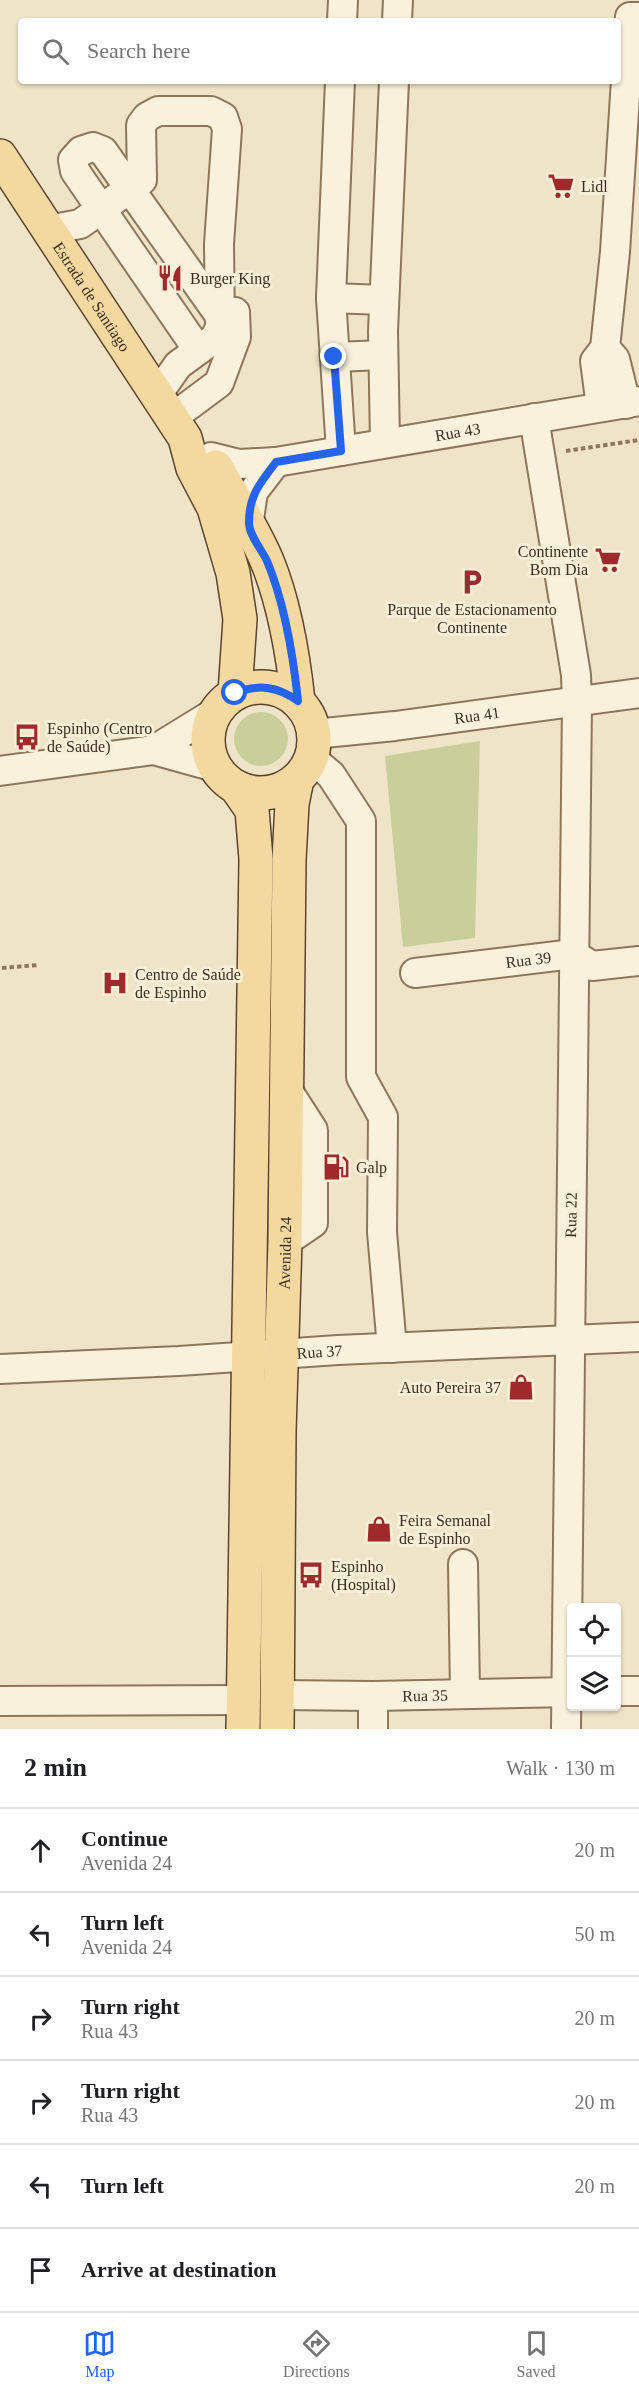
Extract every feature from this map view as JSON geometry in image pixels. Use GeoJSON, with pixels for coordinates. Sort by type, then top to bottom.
{"type":"FeatureCollection","features":[{"type":"Feature","properties":{"kind":"main road","name":"Estrada de Santiago"},"geometry":{"type":"LineString","coordinates":[[0,156],[172,417],[211,457]]}},
{"type":"Feature","properties":{"kind":"main road","name":"Estrada de Santiago"},"geometry":{"type":"LineString","coordinates":[[172,417],[193,468],[214,508],[233,573]]}},
{"type":"Feature","properties":{"kind":"main road"},"geometry":{"type":"LineString","coordinates":[[211,457],[267,561],[284,614],[298,701],[311,722],[307,757],[275,791],[263,793],[249,791],[225,777]]}},
{"type":"Feature","properties":{"kind":"main road","name":"Avenida 24"},"geometry":{"type":"LineString","coordinates":[[233,573],[240,619],[225,703],[209,726],[208,741],[225,777],[252,810],[256,859],[243,1714]]}},
{"type":"Feature","properties":{"kind":"main road"},"geometry":{"type":"LineString","coordinates":[[225,703],[248,688],[262,686],[276,688],[298,701]]}},
{"type":"Feature","properties":{"kind":"main road","name":"Avenida 24"},"geometry":{"type":"LineString","coordinates":[[277,1729],[279,1442],[288,1091],[289,860],[292,804],[307,757]]}},
{"type":"Feature","properties":{"kind":"street"},"geometry":{"type":"LineString","coordinates":[[342,18],[343,0]]}},
{"type":"Feature","properties":{"kind":"street"},"geometry":{"type":"LineString","coordinates":[[397,18],[398,0]]}},
{"type":"Feature","properties":{"kind":"street"},"geometry":{"type":"LineString","coordinates":[[622,404],[615,358],[605,348],[615,252],[630,17],[639,17]]}},
{"type":"Feature","properties":{"kind":"street"},"geometry":{"type":"LineString","coordinates":[[340,84],[331,298],[341,451]]}},
{"type":"Feature","properties":{"kind":"street"},"geometry":{"type":"LineString","coordinates":[[385,443],[382,356],[394,84]]}},
{"type":"Feature","properties":{"kind":"street"},"geometry":{"type":"LineString","coordinates":[[48,230],[80,224],[142,180],[141,124],[147,117],[158,111],[211,111],[223,117],[227,129],[219,244],[220,327],[216,338],[178,365],[172,417]]}},
{"type":"Feature","properties":{"kind":"street"},"geometry":{"type":"LineString","coordinates":[[198,350],[75,171],[73,160],[81,151],[93,147],[103,151],[220,316]]}},
{"type":"Feature","properties":{"kind":"street"},"geometry":{"type":"LineString","coordinates":[[172,417],[219,383],[236,337],[234,236]]}},
{"type":"Feature","properties":{"kind":"street"},"geometry":{"type":"LineString","coordinates":[[331,298],[384,300]]}},
{"type":"Feature","properties":{"kind":"street"},"geometry":{"type":"LineString","coordinates":[[334,357],[382,356]]}},
{"type":"Feature","properties":{"kind":"street","name":"Rua 43"},"geometry":{"type":"LineString","coordinates":[[211,457],[238,464],[276,462],[622,404]]}},
{"type":"Feature","properties":{"kind":"street","name":"Rua 22"},"geometry":{"type":"LineString","coordinates":[[534,418],[576,675],[577,702],[583,960],[570,1340],[569,1657]]}},
{"type":"Feature","properties":{"kind":"street"},"geometry":{"type":"LineString","coordinates":[[248,526],[253,492],[276,462]]}},
{"type":"Feature","properties":{"kind":"street","name":"Rua 41"},"geometry":{"type":"LineString","coordinates":[[307,757],[395,726],[639,693]]}},
{"type":"Feature","properties":{"kind":"street"},"geometry":{"type":"LineString","coordinates":[[0,771],[154,750],[225,703]]}},
{"type":"Feature","properties":{"kind":"street"},"geometry":{"type":"LineString","coordinates":[[154,750],[225,777]]}},
{"type":"Feature","properties":{"kind":"street"},"geometry":{"type":"LineString","coordinates":[[307,757],[331,775],[361,821],[361,1077],[383,1117],[382,1232],[392,1348]]}},
{"type":"Feature","properties":{"kind":"street","name":"Rua 39"},"geometry":{"type":"LineString","coordinates":[[415,973],[583,960],[639,961]]}},
{"type":"Feature","properties":{"kind":"street","name":"Rua 37"},"geometry":{"type":"LineString","coordinates":[[0,1369],[281,1353],[639,1337]]}},
{"type":"Feature","properties":{"kind":"street"},"geometry":{"type":"LineString","coordinates":[[464,1564],[465,1694]]}},
{"type":"Feature","properties":{"kind":"street"},"geometry":{"type":"LineString","coordinates":[[621,1691],[639,1690]]}},
{"type":"Feature","properties":{"kind":"street","name":"Rua 35"},"geometry":{"type":"LineString","coordinates":[[278,1695],[373,1696],[567,1692]]}},
{"type":"Feature","properties":{"kind":"street"},"geometry":{"type":"LineString","coordinates":[[373,1696],[373,1729]]}},
{"type":"Feature","properties":{"kind":"street"},"geometry":{"type":"LineString","coordinates":[[0,1701],[243,1714]]}},
{"type":"Feature","properties":{"kind":"street","name":"Rua 22"},"geometry":{"type":"LineString","coordinates":[[566,1729],[567,1711]]}},
{"type":"Feature","properties":{"kind":"path"},"geometry":{"type":"LineString","coordinates":[[2,968],[38,966]]}},
{"type":"Feature","properties":{"kind":"green space"},"geometry":{"type":"Polygon","coordinates":[[[261,712],[271,714],[280,720],[286,729],[288,739],[286,749],[280,758],[271,764],[261,766],[251,764],[242,758],[236,749],[234,739],[236,729],[242,720],[251,714],[261,712]]]}},
{"type":"Feature","properties":{"kind":"green space"},"geometry":{"type":"Polygon","coordinates":[[[480,741],[475,938],[403,947],[385,756],[480,741]]]}},
{"type":"Feature","properties":{"kind":"place","name":"Lidl"},"geometry":{"type":"Point","coordinates":[561,186]}},
{"type":"Feature","properties":{"kind":"place","name":"Burger King"},"geometry":{"type":"Point","coordinates":[170,278]}},
{"type":"Feature","properties":{"kind":"place","name":"Continente Bom Dia"},"geometry":{"type":"Point","coordinates":[608,560]}},
{"type":"Feature","properties":{"kind":"place","name":"Parque de Estacionamento Continente"},"geometry":{"type":"Point","coordinates":[472,582]}},
{"type":"Feature","properties":{"kind":"place","name":"Espinho (Centro de Saúde)"},"geometry":{"type":"Point","coordinates":[27,737]}},
{"type":"Feature","properties":{"kind":"place","name":"Centro de Saúde de Espinho"},"geometry":{"type":"Point","coordinates":[115,983]}},
{"type":"Feature","properties":{"kind":"place","name":"Galp"},"geometry":{"type":"Point","coordinates":[336,1167]}},
{"type":"Feature","properties":{"kind":"place","name":"Auto Pereira 37"},"geometry":{"type":"Point","coordinates":[521,1387]}},
{"type":"Feature","properties":{"kind":"place","name":"Feira Semanal de Espinho"},"geometry":{"type":"Point","coordinates":[379,1529]}},
{"type":"Feature","properties":{"kind":"place","name":"Espinho (Hospital)"},"geometry":{"type":"Point","coordinates":[311,1575]}},
{"type":"Feature","properties":{"kind":"route"},"geometry":{"type":"LineString","coordinates":[[235,693],[262,686],[276,688],[298,701],[284,614],[267,561],[248,526],[253,492],[276,462],[341,451],[334,357]]}}]}
